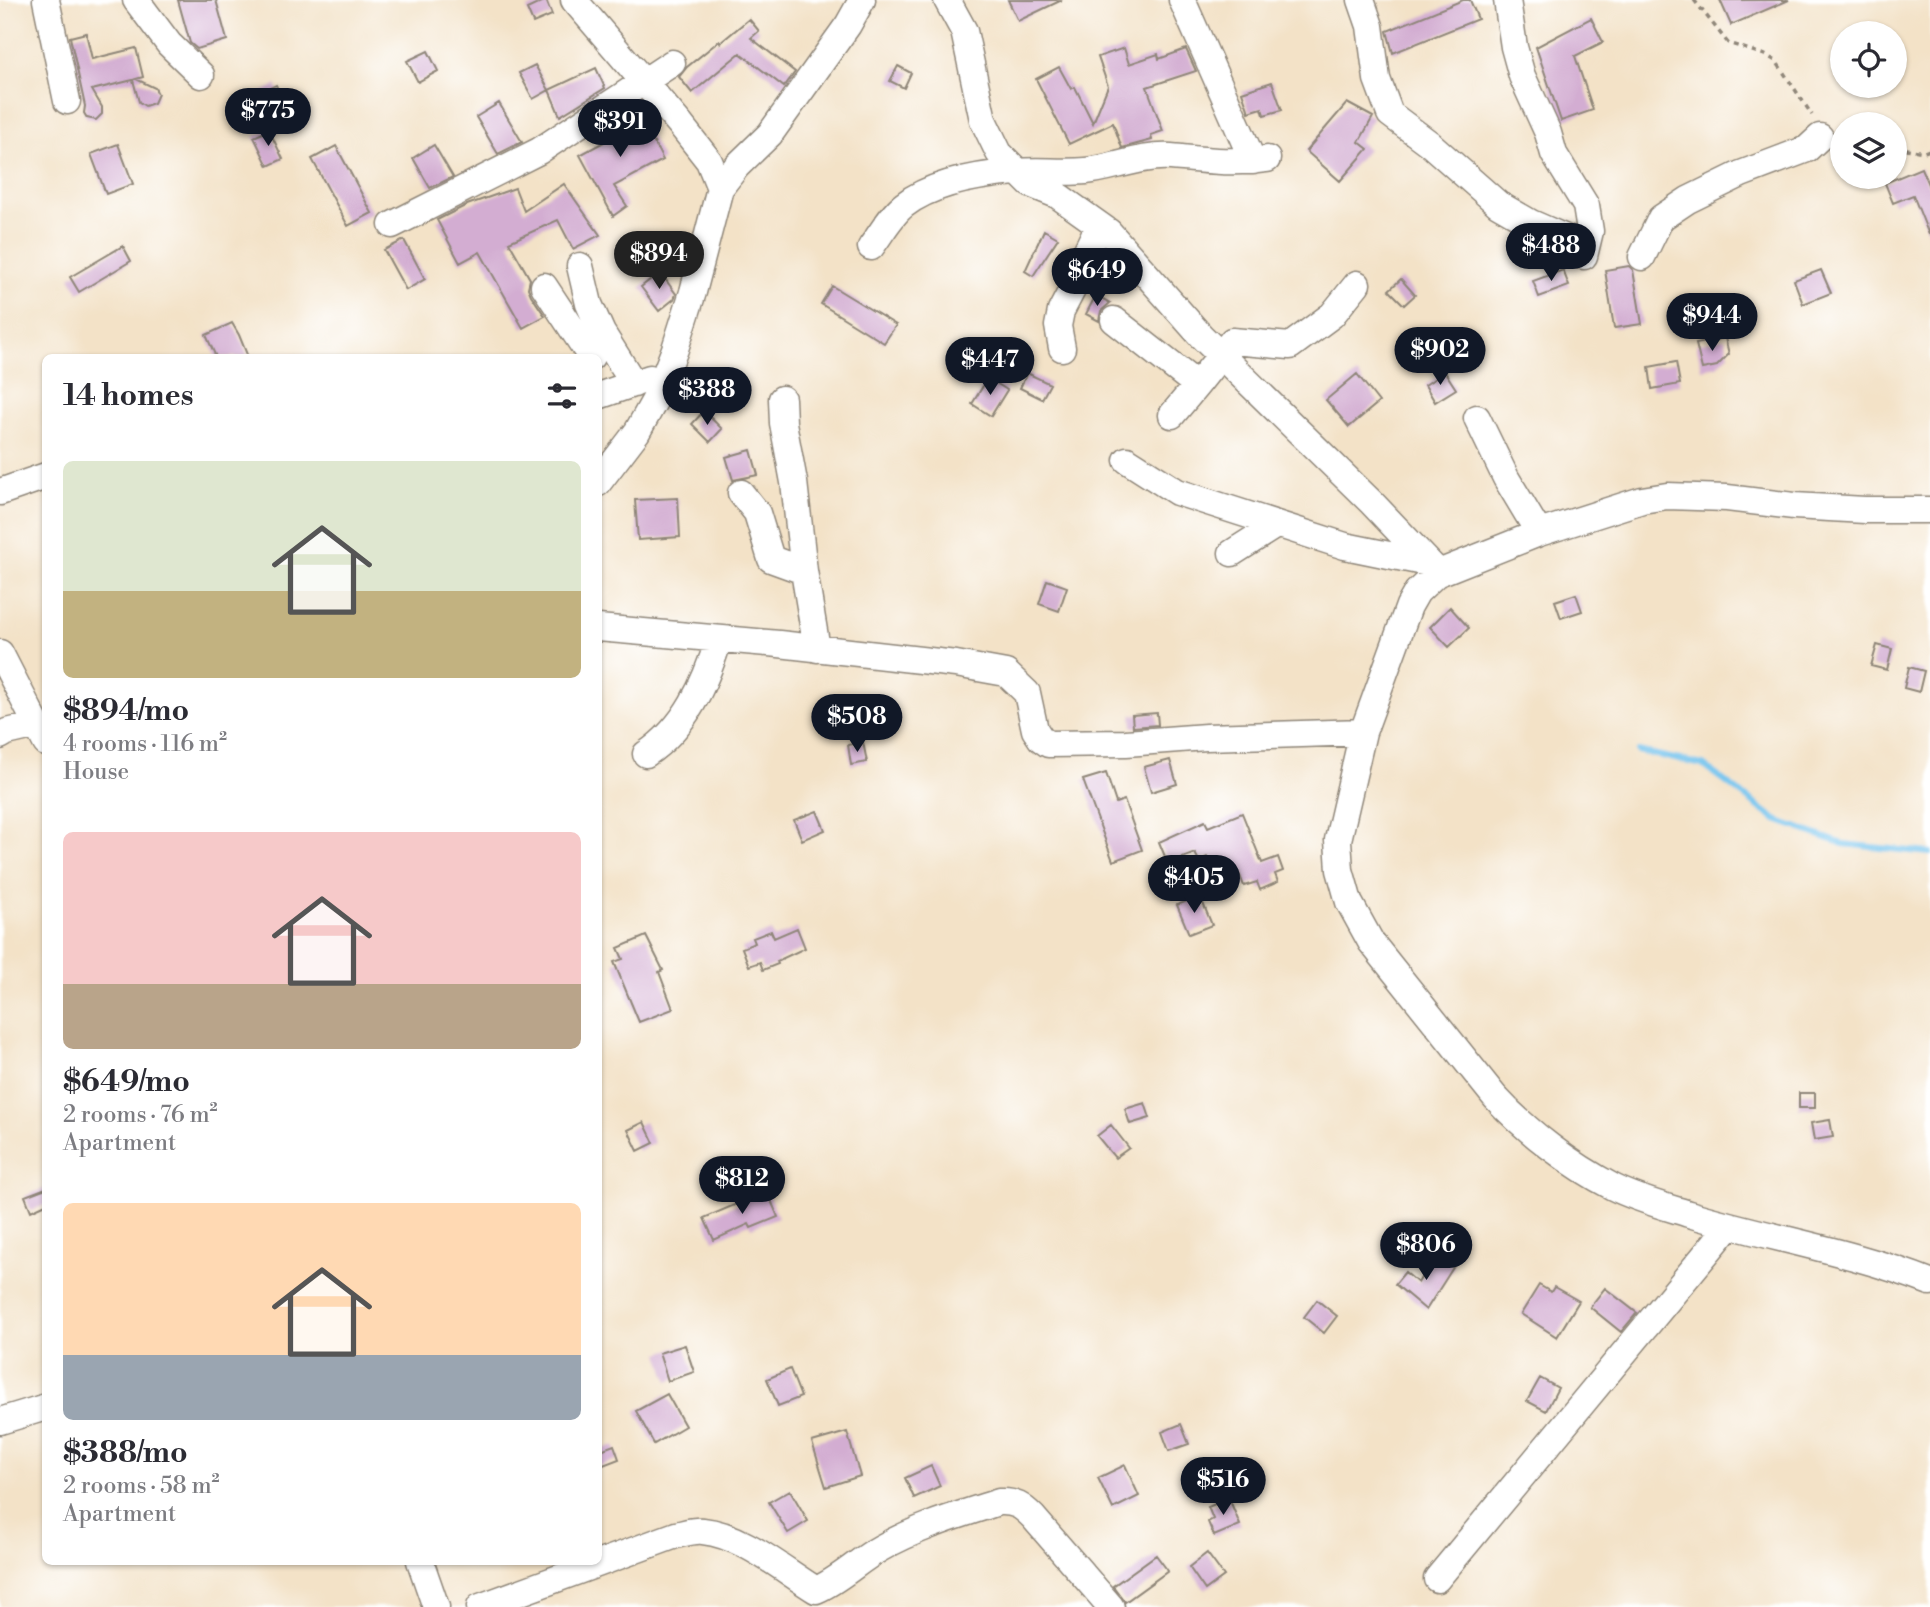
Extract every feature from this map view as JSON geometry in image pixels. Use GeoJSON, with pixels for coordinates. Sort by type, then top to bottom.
{"type":"FeatureCollection","features":[{"type":"Feature","properties":{"kind":"street"},"geometry":{"type":"LineString","coordinates":[[46,0],[67,101]]}},
{"type":"Feature","properties":{"kind":"street"},"geometry":{"type":"LineString","coordinates":[[136,0],[169,44],[201,75]]}},
{"type":"Feature","properties":{"kind":"street"},"geometry":{"type":"LineString","coordinates":[[574,0],[709,161],[720,188]]}},
{"type":"Feature","properties":{"kind":"street"},"geometry":{"type":"LineString","coordinates":[[602,478],[637,432],[656,398],[693,292],[720,188],[737,166],[770,134],[848,25],[862,0]]}},
{"type":"Feature","properties":{"kind":"street"},"geometry":{"type":"LineString","coordinates":[[947,0],[964,31],[983,120],[999,153],[1030,184],[1057,195],[1109,232],[1201,336],[1372,503],[1432,568]]}},
{"type":"Feature","properties":{"kind":"street"},"geometry":{"type":"LineString","coordinates":[[871,247],[903,205],[940,184],[1016,172],[1086,171],[1132,161],[1168,157],[1217,162],[1260,160],[1208,63],[1182,0]]}},
{"type":"Feature","properties":{"kind":"street"},"geometry":{"type":"LineString","coordinates":[[1354,2],[1372,35],[1377,79],[1390,114],[1430,144],[1498,204],[1531,223],[1568,239],[1584,256],[1590,231],[1586,206],[1554,154],[1544,124],[1521,76],[1507,0]]}},
{"type":"Feature","properties":{"kind":"street"},"geometry":{"type":"LineString","coordinates":[[392,225],[539,151],[672,63]]}},
{"type":"Feature","properties":{"kind":"street"},"geometry":{"type":"LineString","coordinates":[[1642,257],[1661,218],[1688,200],[1731,179],[1807,149],[1820,137]]}},
{"type":"Feature","properties":{"kind":"street"},"geometry":{"type":"LineString","coordinates":[[1062,348],[1058,326],[1061,311],[1099,225]]}},
{"type":"Feature","properties":{"kind":"street"},"geometry":{"type":"LineString","coordinates":[[580,266],[589,304],[602,333],[615,390]]}},
{"type":"Feature","properties":{"kind":"street"},"geometry":{"type":"LineString","coordinates":[[1172,415],[1232,341],[1290,346],[1332,315],[1357,284]]}},
{"type":"Feature","properties":{"kind":"street"},"geometry":{"type":"LineString","coordinates":[[544,286],[589,354]]}},
{"type":"Feature","properties":{"kind":"street"},"geometry":{"type":"LineString","coordinates":[[1114,320],[1197,385]]}},
{"type":"Feature","properties":{"kind":"street"},"geometry":{"type":"LineString","coordinates":[[615,390],[666,373]]}},
{"type":"Feature","properties":{"kind":"street"},"geometry":{"type":"LineString","coordinates":[[602,374],[615,390]]}},
{"type":"Feature","properties":{"kind":"street"},"geometry":{"type":"LineString","coordinates":[[782,399],[783,423],[794,482],[804,571],[817,649]]}},
{"type":"Feature","properties":{"kind":"street"},"geometry":{"type":"LineString","coordinates":[[1477,418],[1506,478],[1539,533]]}},
{"type":"Feature","properties":{"kind":"street"},"geometry":{"type":"LineString","coordinates":[[1127,460],[1177,492],[1345,547],[1432,568],[1642,500],[1667,496],[1727,498],[1794,506],[1865,510],[1930,510]]}},
{"type":"Feature","properties":{"kind":"street"},"geometry":{"type":"LineString","coordinates":[[0,492],[42,477]]}},
{"type":"Feature","properties":{"kind":"street"},"geometry":{"type":"LineString","coordinates":[[741,493],[757,513],[771,559],[804,571]]}},
{"type":"Feature","properties":{"kind":"street"},"geometry":{"type":"LineString","coordinates":[[1232,553],[1276,525]]}},
{"type":"Feature","properties":{"kind":"street"},"geometry":{"type":"LineString","coordinates":[[1432,568],[1409,606],[1363,732],[1338,840],[1340,870],[1349,902],[1371,942],[1486,1087],[1509,1112],[1586,1171],[1615,1188],[1649,1202],[1729,1226],[1833,1250],[1895,1268],[1930,1282]]}},
{"type":"Feature","properties":{"kind":"street"},"geometry":{"type":"LineString","coordinates":[[602,628],[956,664],[1006,673],[1027,693],[1035,730],[1048,744],[1363,732]]}},
{"type":"Feature","properties":{"kind":"street"},"geometry":{"type":"LineString","coordinates":[[646,754],[666,740],[691,707],[710,668],[719,639]]}},
{"type":"Feature","properties":{"kind":"street"},"geometry":{"type":"LineString","coordinates":[[0,653],[41,734],[2,732]]}},
{"type":"Feature","properties":{"kind":"street"},"geometry":{"type":"LineString","coordinates":[[1437,1580],[1729,1226]]}},
{"type":"Feature","properties":{"kind":"street"},"geometry":{"type":"LineString","coordinates":[[0,1421],[42,1408]]}},
{"type":"Feature","properties":{"kind":"street"},"geometry":{"type":"LineString","coordinates":[[602,1562],[676,1535],[694,1531],[714,1533],[749,1547],[816,1590],[879,1549],[910,1533],[999,1502],[1010,1501],[1021,1505],[1033,1517],[1111,1607]]}},
{"type":"Feature","properties":{"kind":"street"},"geometry":{"type":"LineString","coordinates":[[421,1565],[436,1607]]}},
{"type":"Feature","properties":{"kind":"street"},"geometry":{"type":"LineString","coordinates":[[480,1607],[594,1565]]}},
{"type":"Feature","properties":{"kind":"path"},"geometry":{"type":"LineString","coordinates":[[1694,0],[1728,43],[1776,61],[1812,115],[1820,137]]}},
{"type":"Feature","properties":{"kind":"path"},"geometry":{"type":"LineString","coordinates":[[1907,149],[1924,152],[1930,150]]}},
{"type":"Feature","properties":{"kind":"building"},"geometry":{"type":"Polygon","coordinates":[[[178,0],[216,0],[227,40],[197,49],[190,43],[178,0]]]}},
{"type":"Feature","properties":{"kind":"building"},"geometry":{"type":"Polygon","coordinates":[[[546,0],[552,15],[533,23],[527,9],[546,0]]]}},
{"type":"Feature","properties":{"kind":"building"},"geometry":{"type":"Polygon","coordinates":[[[1008,0],[1062,0],[1018,21],[1008,0]]]}},
{"type":"Feature","properties":{"kind":"building"},"geometry":{"type":"Polygon","coordinates":[[[1463,0],[1470,0],[1478,19],[1393,53],[1387,31],[1463,0]]]}},
{"type":"Feature","properties":{"kind":"building"},"geometry":{"type":"Polygon","coordinates":[[[1720,0],[1789,0],[1731,25],[1720,0]]]}},
{"type":"Feature","properties":{"kind":"building"},"geometry":{"type":"Polygon","coordinates":[[[1591,18],[1603,42],[1575,56],[1593,110],[1561,121],[1536,47],[1591,18]]]}},
{"type":"Feature","properties":{"kind":"building"},"geometry":{"type":"Polygon","coordinates":[[[749,19],[759,31],[751,38],[795,72],[784,87],[740,53],[692,93],[679,77],[687,67],[749,19]]]}},
{"type":"Feature","properties":{"kind":"building"},"geometry":{"type":"Polygon","coordinates":[[[86,33],[92,59],[136,48],[143,77],[136,79],[155,88],[158,94],[154,103],[145,106],[139,102],[133,80],[92,90],[102,107],[102,114],[96,120],[87,118],[70,37],[86,33]]]}},
{"type":"Feature","properties":{"kind":"building"},"geometry":{"type":"Polygon","coordinates":[[[1124,48],[1129,64],[1158,54],[1159,59],[1186,49],[1196,71],[1147,87],[1163,131],[1151,135],[1152,140],[1122,148],[1113,123],[1069,144],[1036,79],[1059,67],[1071,89],[1075,87],[1093,123],[1108,86],[1098,57],[1124,48]]]}},
{"type":"Feature","properties":{"kind":"building"},"geometry":{"type":"Polygon","coordinates":[[[428,51],[438,71],[418,82],[407,61],[428,51]]]}},
{"type":"Feature","properties":{"kind":"building"},"geometry":{"type":"Polygon","coordinates":[[[535,65],[549,90],[533,99],[519,73],[535,65]]]}},
{"type":"Feature","properties":{"kind":"building"},"geometry":{"type":"Polygon","coordinates":[[[898,66],[911,73],[904,88],[890,81],[898,66]]]}},
{"type":"Feature","properties":{"kind":"building"},"geometry":{"type":"Polygon","coordinates":[[[596,68],[605,88],[560,116],[549,90],[596,68]]]}},
{"type":"Feature","properties":{"kind":"building"},"geometry":{"type":"Polygon","coordinates":[[[1272,82],[1282,110],[1264,115],[1262,108],[1249,112],[1242,92],[1272,82]]]}},
{"type":"Feature","properties":{"kind":"building"},"geometry":{"type":"Polygon","coordinates":[[[276,85],[290,115],[275,123],[260,93],[276,85]]]}},
{"type":"Feature","properties":{"kind":"building"},"geometry":{"type":"Polygon","coordinates":[[[499,103],[522,142],[498,154],[476,117],[499,103]]]}},
{"type":"Feature","properties":{"kind":"building"},"geometry":{"type":"Polygon","coordinates":[[[1347,103],[1373,117],[1359,142],[1368,149],[1340,181],[1306,151],[1347,103]]]}},
{"type":"Feature","properties":{"kind":"building"},"geometry":{"type":"Polygon","coordinates":[[[626,112],[647,137],[650,135],[663,160],[614,186],[627,206],[613,216],[580,155],[615,136],[606,126],[626,112]]]}},
{"type":"Feature","properties":{"kind":"building"},"geometry":{"type":"Polygon","coordinates":[[[269,130],[283,159],[268,166],[254,137],[269,130]]]}},
{"type":"Feature","properties":{"kind":"building"},"geometry":{"type":"Polygon","coordinates":[[[118,144],[133,184],[106,194],[91,154],[118,144]]]}},
{"type":"Feature","properties":{"kind":"building"},"geometry":{"type":"Polygon","coordinates":[[[434,145],[453,177],[430,188],[413,158],[434,145]]]}},
{"type":"Feature","properties":{"kind":"building"},"geometry":{"type":"Polygon","coordinates":[[[336,146],[372,213],[348,226],[312,159],[336,146]]]}},
{"type":"Feature","properties":{"kind":"building"},"geometry":{"type":"Polygon","coordinates":[[[1921,168],[1930,189],[1929,235],[1913,195],[1893,203],[1887,189],[1907,189],[1907,174],[1921,168]]]}},
{"type":"Feature","properties":{"kind":"building"},"geometry":{"type":"Polygon","coordinates":[[[564,184],[600,235],[573,249],[558,220],[509,242],[530,279],[528,288],[531,295],[545,316],[523,328],[480,252],[460,263],[437,220],[467,205],[515,188],[524,211],[564,184]]]}},
{"type":"Feature","properties":{"kind":"building"},"geometry":{"type":"Polygon","coordinates":[[[1044,230],[1058,238],[1033,276],[1025,271],[1044,230]]]}},
{"type":"Feature","properties":{"kind":"building"},"geometry":{"type":"Polygon","coordinates":[[[404,240],[425,279],[406,290],[384,250],[404,240]]]}},
{"type":"Feature","properties":{"kind":"building"},"geometry":{"type":"Polygon","coordinates":[[[123,246],[131,261],[79,292],[70,277],[123,246]]]}},
{"type":"Feature","properties":{"kind":"building"},"geometry":{"type":"Polygon","coordinates":[[[1629,266],[1633,270],[1642,324],[1614,328],[1605,270],[1629,266]]]}},
{"type":"Feature","properties":{"kind":"building"},"geometry":{"type":"Polygon","coordinates":[[[1563,270],[1569,286],[1539,297],[1533,281],[1563,270]]]}},
{"type":"Feature","properties":{"kind":"building"},"geometry":{"type":"Polygon","coordinates":[[[1821,270],[1831,293],[1803,304],[1794,280],[1821,270]]]}},
{"type":"Feature","properties":{"kind":"building"},"geometry":{"type":"Polygon","coordinates":[[[660,272],[676,294],[674,299],[659,311],[641,287],[660,272]]]}},
{"type":"Feature","properties":{"kind":"building"},"geometry":{"type":"Polygon","coordinates":[[[1401,279],[1415,295],[1404,305],[1389,290],[1401,279]]]}},
{"type":"Feature","properties":{"kind":"building"},"geometry":{"type":"Polygon","coordinates":[[[832,286],[896,325],[884,343],[821,304],[832,286]]]}},
{"type":"Feature","properties":{"kind":"building"},"geometry":{"type":"Polygon","coordinates":[[[1096,295],[1110,303],[1101,311],[1099,321],[1086,314],[1096,295]]]}},
{"type":"Feature","properties":{"kind":"building"},"geometry":{"type":"Polygon","coordinates":[[[232,323],[247,354],[215,354],[206,335],[232,323]]]}},
{"type":"Feature","properties":{"kind":"building"},"geometry":{"type":"Polygon","coordinates":[[[1725,338],[1729,354],[1717,366],[1702,369],[1696,344],[1725,338]]]}},
{"type":"Feature","properties":{"kind":"building"},"geometry":{"type":"Polygon","coordinates":[[[1676,362],[1680,384],[1652,389],[1649,367],[1676,362]]]}},
{"type":"Feature","properties":{"kind":"building"},"geometry":{"type":"Polygon","coordinates":[[[1445,372],[1456,389],[1435,402],[1425,385],[1445,372]]]}},
{"type":"Feature","properties":{"kind":"building"},"geometry":{"type":"Polygon","coordinates":[[[1027,373],[1050,384],[1042,399],[1020,388],[1027,373]]]}},
{"type":"Feature","properties":{"kind":"building"},"geometry":{"type":"Polygon","coordinates":[[[1357,374],[1379,402],[1349,427],[1326,400],[1357,374]]]}},
{"type":"Feature","properties":{"kind":"building"},"geometry":{"type":"Polygon","coordinates":[[[988,378],[1007,390],[991,416],[972,404],[988,378]]]}},
{"type":"Feature","properties":{"kind":"building"},"geometry":{"type":"Polygon","coordinates":[[[704,411],[722,429],[710,442],[692,424],[704,411]]]}},
{"type":"Feature","properties":{"kind":"building"},"geometry":{"type":"Polygon","coordinates":[[[751,450],[758,475],[733,480],[726,457],[751,450]]]}},
{"type":"Feature","properties":{"kind":"building"},"geometry":{"type":"Polygon","coordinates":[[[678,498],[680,537],[638,540],[635,500],[678,498]]]}},
{"type":"Feature","properties":{"kind":"building"},"geometry":{"type":"Polygon","coordinates":[[[1047,580],[1067,587],[1059,611],[1039,604],[1047,580]]]}},
{"type":"Feature","properties":{"kind":"building"},"geometry":{"type":"Polygon","coordinates":[[[1576,594],[1582,611],[1561,618],[1555,601],[1576,594]]]}},
{"type":"Feature","properties":{"kind":"building"},"geometry":{"type":"Polygon","coordinates":[[[1450,607],[1469,628],[1449,647],[1430,627],[1450,607]]]}},
{"type":"Feature","properties":{"kind":"building"},"geometry":{"type":"Polygon","coordinates":[[[1877,645],[1892,649],[1887,670],[1871,666],[1877,645]]]}},
{"type":"Feature","properties":{"kind":"building"},"geometry":{"type":"Polygon","coordinates":[[[1909,667],[1924,671],[1919,692],[1904,688],[1909,667]]]}},
{"type":"Feature","properties":{"kind":"building"},"geometry":{"type":"Polygon","coordinates":[[[1157,713],[1158,725],[1133,727],[1132,715],[1157,713]]]}},
{"type":"Feature","properties":{"kind":"building"},"geometry":{"type":"Polygon","coordinates":[[[863,742],[867,762],[851,765],[848,745],[863,742]]]}},
{"type":"Feature","properties":{"kind":"building"},"geometry":{"type":"Polygon","coordinates":[[[1170,760],[1177,784],[1151,792],[1144,767],[1170,760]]]}},
{"type":"Feature","properties":{"kind":"building"},"geometry":{"type":"Polygon","coordinates":[[[1106,773],[1116,803],[1124,800],[1142,850],[1113,861],[1083,780],[1106,773]]]}},
{"type":"Feature","properties":{"kind":"building"},"geometry":{"type":"Polygon","coordinates":[[[817,811],[825,830],[802,840],[794,820],[817,811]]]}},
{"type":"Feature","properties":{"kind":"building"},"geometry":{"type":"Polygon","coordinates":[[[1242,813],[1262,863],[1278,857],[1283,871],[1275,874],[1278,882],[1260,890],[1257,882],[1244,886],[1239,873],[1219,882],[1207,857],[1199,861],[1195,853],[1168,864],[1159,842],[1205,821],[1208,827],[1242,813]]]}},
{"type":"Feature","properties":{"kind":"building"},"geometry":{"type":"Polygon","coordinates":[[[1200,896],[1212,925],[1189,934],[1177,905],[1200,896]]]}},
{"type":"Feature","properties":{"kind":"building"},"geometry":{"type":"Polygon","coordinates":[[[797,928],[805,948],[763,970],[760,962],[749,966],[742,948],[755,943],[753,938],[771,931],[774,938],[797,928]]]}},
{"type":"Feature","properties":{"kind":"building"},"geometry":{"type":"Polygon","coordinates":[[[646,936],[663,970],[659,972],[673,1009],[639,1022],[614,962],[623,959],[618,948],[646,936]]]}},
{"type":"Feature","properties":{"kind":"building"},"geometry":{"type":"Polygon","coordinates":[[[1799,1093],[1815,1093],[1815,1108],[1799,1108],[1799,1093]]]}},
{"type":"Feature","properties":{"kind":"building"},"geometry":{"type":"Polygon","coordinates":[[[1145,1103],[1150,1118],[1130,1124],[1125,1109],[1145,1103]]]}},
{"type":"Feature","properties":{"kind":"building"},"geometry":{"type":"Polygon","coordinates":[[[1830,1120],[1833,1137],[1814,1140],[1811,1123],[1830,1120]]]}},
{"type":"Feature","properties":{"kind":"building"},"geometry":{"type":"Polygon","coordinates":[[[644,1122],[654,1143],[638,1151],[628,1130],[644,1122]]]}},
{"type":"Feature","properties":{"kind":"building"},"geometry":{"type":"Polygon","coordinates":[[[1111,1125],[1129,1148],[1115,1158],[1097,1136],[1111,1125]]]}},
{"type":"Feature","properties":{"kind":"building"},"geometry":{"type":"Polygon","coordinates":[[[42,1190],[42,1206],[31,1211],[25,1196],[42,1190]]]}},
{"type":"Feature","properties":{"kind":"building"},"geometry":{"type":"Polygon","coordinates":[[[767,1191],[778,1217],[751,1228],[749,1224],[714,1240],[704,1218],[767,1191]]]}},
{"type":"Feature","properties":{"kind":"building"},"geometry":{"type":"Polygon","coordinates":[[[1435,1254],[1454,1266],[1426,1310],[1395,1284],[1405,1272],[1418,1283],[1435,1254]]]}},
{"type":"Feature","properties":{"kind":"building"},"geometry":{"type":"Polygon","coordinates":[[[1539,1285],[1551,1292],[1554,1287],[1579,1301],[1557,1337],[1521,1314],[1539,1285]]]}},
{"type":"Feature","properties":{"kind":"building"},"geometry":{"type":"Polygon","coordinates":[[[1605,1288],[1637,1313],[1621,1332],[1590,1307],[1605,1288]]]}},
{"type":"Feature","properties":{"kind":"building"},"geometry":{"type":"Polygon","coordinates":[[[1317,1300],[1337,1316],[1324,1333],[1304,1317],[1317,1300]]]}},
{"type":"Feature","properties":{"kind":"building"},"geometry":{"type":"Polygon","coordinates":[[[685,1345],[694,1372],[668,1381],[659,1353],[685,1345]]]}},
{"type":"Feature","properties":{"kind":"building"},"geometry":{"type":"Polygon","coordinates":[[[790,1369],[801,1397],[778,1406],[767,1379],[790,1369]]]}},
{"type":"Feature","properties":{"kind":"building"},"geometry":{"type":"Polygon","coordinates":[[[1540,1378],[1558,1388],[1546,1411],[1527,1401],[1540,1378]]]}},
{"type":"Feature","properties":{"kind":"building"},"geometry":{"type":"Polygon","coordinates":[[[667,1394],[685,1426],[654,1444],[636,1411],[667,1394]]]}},
{"type":"Feature","properties":{"kind":"building"},"geometry":{"type":"Polygon","coordinates":[[[1181,1424],[1189,1444],[1169,1451],[1162,1432],[1181,1424]]]}},
{"type":"Feature","properties":{"kind":"building"},"geometry":{"type":"Polygon","coordinates":[[[847,1432],[860,1476],[826,1487],[812,1442],[847,1432]]]}},
{"type":"Feature","properties":{"kind":"building"},"geometry":{"type":"Polygon","coordinates":[[[614,1445],[619,1459],[602,1465],[602,1450],[614,1445]]]}},
{"type":"Feature","properties":{"kind":"building"},"geometry":{"type":"Polygon","coordinates":[[[1125,1465],[1139,1496],[1113,1509],[1098,1478],[1125,1465]]]}},
{"type":"Feature","properties":{"kind":"building"},"geometry":{"type":"Polygon","coordinates":[[[931,1466],[940,1486],[914,1498],[905,1478],[931,1466]]]}},
{"type":"Feature","properties":{"kind":"building"},"geometry":{"type":"Polygon","coordinates":[[[790,1490],[808,1521],[788,1533],[769,1502],[790,1490]]]}},
{"type":"Feature","properties":{"kind":"building"},"geometry":{"type":"Polygon","coordinates":[[[1229,1498],[1240,1525],[1214,1536],[1208,1522],[1213,1519],[1208,1507],[1229,1498]]]}},
{"type":"Feature","properties":{"kind":"building"},"geometry":{"type":"Polygon","coordinates":[[[1207,1553],[1224,1576],[1205,1590],[1189,1567],[1207,1553]]]}},
{"type":"Feature","properties":{"kind":"building"},"geometry":{"type":"Polygon","coordinates":[[[1156,1555],[1168,1571],[1125,1602],[1113,1586],[1156,1555]]]}},
{"type":"Feature","properties":{"kind":"waterway"},"geometry":{"type":"LineString","coordinates":[[1638,751],[1703,765],[1776,820],[1843,844],[1930,853]]}}]}
